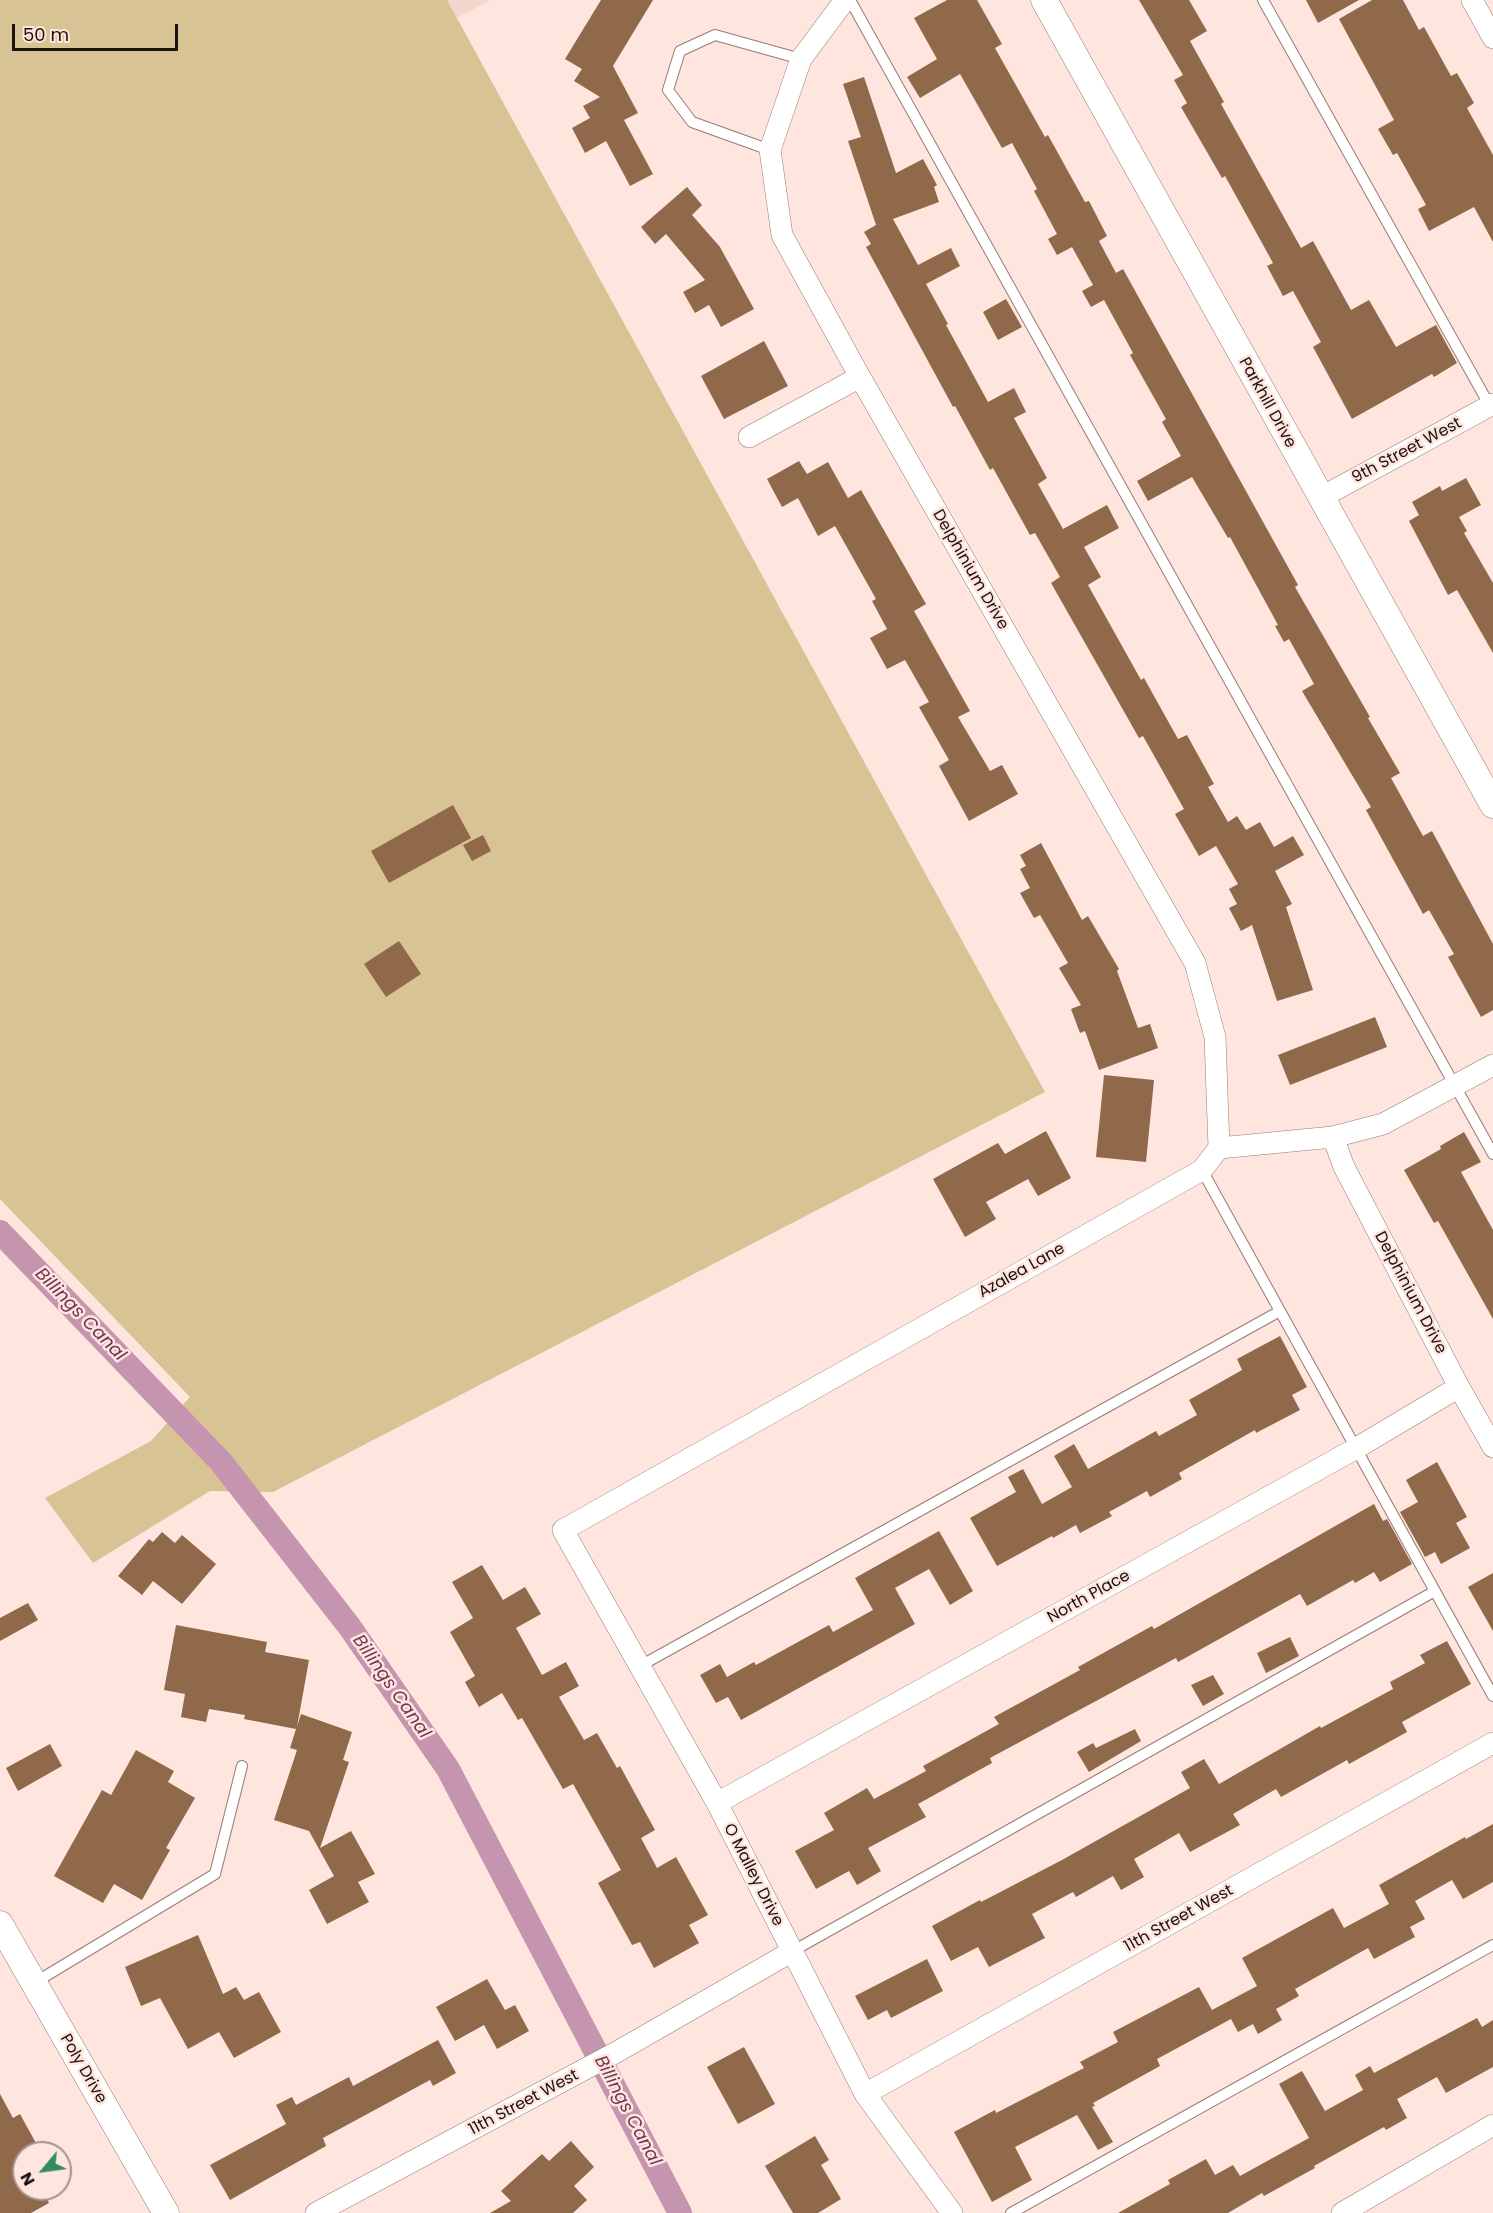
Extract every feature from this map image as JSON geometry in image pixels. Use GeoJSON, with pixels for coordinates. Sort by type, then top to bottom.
{"type":"FeatureCollection","features":[{"type":"Feature","properties":{"kind":"street","name":"Delphinium Drive"},"geometry":{"type":"LineString","coordinates":[[848,0],[801,59],[770,150],[782,235],[860,377],[1195,963],[1215,1037],[1219,1148]]}},
{"type":"Feature","properties":{"kind":"street","name":"Parkhill Drive"},"geometry":{"type":"LineString","coordinates":[[1044,0],[1493,805]]}},
{"type":"Feature","properties":{"kind":"street"},"geometry":{"type":"LineString","coordinates":[[1472,0],[1493,38]]}},
{"type":"Feature","properties":{"kind":"street"},"geometry":{"type":"LineString","coordinates":[[749,437],[860,377]]}},
{"type":"Feature","properties":{"kind":"street","name":"9th Street West"},"geometry":{"type":"LineString","coordinates":[[1320,498],[1492,407]]}},
{"type":"Feature","properties":{"kind":"street"},"geometry":{"type":"LineString","coordinates":[[1219,1148],[1333,1137],[1383,1124],[1493,1065]]}},
{"type":"Feature","properties":{"kind":"street","name":"Delphinium Drive"},"geometry":{"type":"LineString","coordinates":[[1333,1137],[1344,1167],[1459,1388],[1493,1447]]}},
{"type":"Feature","properties":{"kind":"street","name":"Azalea Lane"},"geometry":{"type":"LineString","coordinates":[[563,1530],[1202,1170],[1219,1148]]}},
{"type":"Feature","properties":{"kind":"street","name":"North Place"},"geometry":{"type":"LineString","coordinates":[[717,1803],[1354,1449],[1459,1388]]}},
{"type":"Feature","properties":{"kind":"street","name":"O Malley Drive"},"geometry":{"type":"LineString","coordinates":[[563,1530],[717,1803],[865,2094],[952,2213]]}},
{"type":"Feature","properties":{"kind":"street","name":"11th Street West"},"geometry":{"type":"LineString","coordinates":[[865,2094],[1493,1743]]}},
{"type":"Feature","properties":{"kind":"street","name":"Poly Drive"},"geometry":{"type":"LineString","coordinates":[[0,1924],[166,2213]]}},
{"type":"Feature","properties":{"kind":"street","name":"11th Street West"},"geometry":{"type":"LineString","coordinates":[[316,2213],[615,2054],[791,1952]]}},
{"type":"Feature","properties":{"kind":"street"},"geometry":{"type":"LineString","coordinates":[[1342,2213],[1493,2125]]}},
{"type":"Feature","properties":{"kind":"lane"},"geometry":{"type":"LineString","coordinates":[[848,0],[1493,1154]]}},
{"type":"Feature","properties":{"kind":"lane"},"geometry":{"type":"LineString","coordinates":[[1263,0],[1492,407]]}},
{"type":"Feature","properties":{"kind":"lane"},"geometry":{"type":"LineString","coordinates":[[770,150],[692,122],[668,90],[680,51],[715,35],[801,59]]}},
{"type":"Feature","properties":{"kind":"lane"},"geometry":{"type":"LineString","coordinates":[[1202,1170],[1354,1449],[1493,1696]]}},
{"type":"Feature","properties":{"kind":"lane"},"geometry":{"type":"LineString","coordinates":[[640,1666],[1280,1311]]}},
{"type":"Feature","properties":{"kind":"lane"},"geometry":{"type":"LineString","coordinates":[[791,1952],[1435,1592]]}},
{"type":"Feature","properties":{"kind":"lane"},"geometry":{"type":"LineString","coordinates":[[34,1983],[215,1874],[242,1766]]}},
{"type":"Feature","properties":{"kind":"lane"},"geometry":{"type":"LineString","coordinates":[[1011,2213],[1493,1945]]}},
{"type":"Feature","properties":{"kind":"shaded area"},"geometry":{"type":"Polygon","coordinates":[[[0,0],[447,0],[1045,1092],[273,1492],[210,1491],[93,1563],[45,1498],[151,1441],[190,1397],[0,1199],[0,0]]]}},
{"type":"Feature","properties":{"kind":"shaded area"},"geometry":{"type":"Polygon","coordinates":[[[447,0],[490,0],[457,18],[447,0]]]}},
{"type":"Feature","properties":{"kind":"building"},"geometry":{"type":"Polygon","coordinates":[[[601,0],[653,0],[613,66],[638,113],[624,120],[653,174],[630,186],[606,141],[585,153],[572,128],[590,118],[583,106],[600,97],[574,81],[582,69],[565,59],[601,0]]]}},
{"type":"Feature","properties":{"kind":"building"},"geometry":{"type":"Polygon","coordinates":[[[947,0],[977,0],[1002,44],[995,48],[1045,137],[1048,135],[1085,202],[1089,201],[1107,236],[1099,241],[1116,273],[1123,269],[1298,585],[1295,587],[1400,773],[1391,778],[1423,836],[1432,831],[1493,944],[1493,1010],[1481,1017],[1448,957],[1454,954],[1429,910],[1423,914],[1366,810],[1371,807],[1302,691],[1314,684],[1289,639],[1284,642],[1275,626],[1278,625],[1230,537],[1228,538],[1192,477],[1148,501],[1137,481],[1181,456],[1162,422],[1166,419],[1130,355],[1133,353],[1104,300],[1091,307],[1082,291],[1093,285],[1072,247],[1057,255],[1048,239],[1057,234],[1034,191],[1037,189],[1012,143],[1002,148],[960,74],[920,98],[907,77],[937,59],[914,18],[947,0]]]}},
{"type":"Feature","properties":{"kind":"building"},"geometry":{"type":"Polygon","coordinates":[[[1139,0],[1189,0],[1207,31],[1190,41],[1224,102],[1221,104],[1301,248],[1313,241],[1351,310],[1369,300],[1396,347],[1436,325],[1457,363],[1434,377],[1432,374],[1352,419],[1313,347],[1321,342],[1293,291],[1283,296],[1267,266],[1273,263],[1225,176],[1222,178],[1181,107],[1187,103],[1174,80],[1183,75],[1139,0]]]}},
{"type":"Feature","properties":{"kind":"building"},"geometry":{"type":"Polygon","coordinates":[[[1306,0],[1359,0],[1318,23],[1306,0]]]}},
{"type":"Feature","properties":{"kind":"building"},"geometry":{"type":"Polygon","coordinates":[[[1372,0],[1403,0],[1419,30],[1424,27],[1451,76],[1457,73],[1474,103],[1467,108],[1493,155],[1493,242],[1474,207],[1429,231],[1418,209],[1426,205],[1397,153],[1393,155],[1378,129],[1394,120],[1339,19],[1372,0]]]}},
{"type":"Feature","properties":{"kind":"building"},"geometry":{"type":"Polygon","coordinates":[[[864,77],[896,173],[923,159],[937,185],[934,187],[939,202],[893,219],[918,265],[951,248],[960,266],[926,284],[988,402],[1014,388],[1026,412],[1014,418],[1047,478],[1038,484],[1063,529],[1107,505],[1119,528],[1084,547],[1101,577],[1088,585],[1141,680],[1144,678],[1178,739],[1187,735],[1214,784],[1208,787],[1228,822],[1237,816],[1246,830],[1260,822],[1274,847],[1293,836],[1304,855],[1275,871],[1292,904],[1286,907],[1313,990],[1277,1001],[1252,925],[1241,931],[1229,908],[1237,904],[1229,889],[1238,884],[1216,846],[1199,856],[1175,814],[1184,809],[1143,736],[1139,738],[1051,583],[1060,577],[1035,533],[1030,535],[993,468],[990,470],[866,247],[871,244],[864,232],[876,225],[848,141],[861,137],[843,84],[864,77]]]}},
{"type":"Feature","properties":{"kind":"building"},"geometry":{"type":"Polygon","coordinates":[[[687,187],[702,205],[692,215],[720,247],[754,309],[721,327],[709,305],[695,313],[683,292],[705,280],[666,234],[655,244],[641,227],[687,187]]]}},
{"type":"Feature","properties":{"kind":"building"},"geometry":{"type":"Polygon","coordinates":[[[1006,299],[1022,327],[998,340],[983,312],[1006,299]]]}},
{"type":"Feature","properties":{"kind":"building"},"geometry":{"type":"Polygon","coordinates":[[[764,341],[788,386],[724,419],[701,376],[764,341]]]}},
{"type":"Feature","properties":{"kind":"building"},"geometry":{"type":"Polygon","coordinates":[[[799,461],[807,474],[828,462],[848,498],[861,490],[926,604],[914,611],[970,711],[958,717],[990,771],[1002,765],[1018,794],[969,821],[939,766],[949,760],[919,707],[929,702],[905,660],[887,669],[870,638],[887,629],[872,601],[876,599],[835,526],[818,536],[798,498],[782,507],[767,479],[799,461]]]}},
{"type":"Feature","properties":{"kind":"building"},"geometry":{"type":"Polygon","coordinates":[[[1466,478],[1481,505],[1459,517],[1467,531],[1464,533],[1493,583],[1493,653],[1457,590],[1448,595],[1409,521],[1419,515],[1412,502],[1440,486],[1442,491],[1466,478]]]}},
{"type":"Feature","properties":{"kind":"building"},"geometry":{"type":"Polygon","coordinates":[[[453,805],[471,838],[389,883],[371,851],[453,805]]]}},
{"type":"Feature","properties":{"kind":"building"},"geometry":{"type":"Polygon","coordinates":[[[483,835],[491,851],[472,861],[463,845],[483,835]]]}},
{"type":"Feature","properties":{"kind":"building"},"geometry":{"type":"Polygon","coordinates":[[[1041,843],[1082,920],[1088,916],[1119,969],[1117,971],[1138,1028],[1150,1024],[1158,1048],[1099,1070],[1085,1031],[1080,1033],[1071,1009],[1081,1005],[1059,968],[1068,963],[1040,915],[1034,918],[1020,893],[1030,888],[1020,869],[1026,866],[1020,855],[1041,843]]]}},
{"type":"Feature","properties":{"kind":"building"},"geometry":{"type":"Polygon","coordinates":[[[399,941],[421,974],[386,997],[364,964],[399,941]]]}},
{"type":"Feature","properties":{"kind":"building"},"geometry":{"type":"Polygon","coordinates":[[[1375,1017],[1387,1047],[1290,1085],[1278,1055],[1375,1017]]]}},
{"type":"Feature","properties":{"kind":"building"},"geometry":{"type":"Polygon","coordinates":[[[1104,1075],[1154,1080],[1146,1162],[1096,1157],[1104,1075]]]}},
{"type":"Feature","properties":{"kind":"building"},"geometry":{"type":"Polygon","coordinates":[[[1046,1131],[1071,1178],[1038,1196],[1028,1179],[986,1202],[996,1219],[965,1237],[933,1179],[998,1143],[1005,1154],[1046,1131]]]}},
{"type":"Feature","properties":{"kind":"building"},"geometry":{"type":"Polygon","coordinates":[[[1464,1132],[1481,1162],[1461,1172],[1493,1230],[1493,1319],[1438,1221],[1434,1223],[1404,1170],[1441,1149],[1440,1146],[1464,1132]]]}},
{"type":"Feature","properties":{"kind":"building"},"geometry":{"type":"Polygon","coordinates":[[[1280,1336],[1307,1387],[1292,1395],[1300,1410],[1256,1433],[1255,1430],[1179,1473],[1182,1479],[1150,1497],[1147,1491],[1109,1512],[1112,1516],[1080,1533],[1076,1525],[997,1566],[970,1518],[1016,1492],[1008,1477],[1023,1469],[1042,1504],[1072,1487],[1054,1456],[1074,1444],[1088,1469],[1156,1431],[1159,1436],[1197,1415],[1189,1400],[1242,1370],[1237,1359],[1280,1336]]]}},
{"type":"Feature","properties":{"kind":"building"},"geometry":{"type":"Polygon","coordinates":[[[1437,1462],[1467,1517],[1456,1523],[1470,1548],[1441,1564],[1435,1552],[1425,1557],[1400,1512],[1418,1502],[1406,1480],[1437,1462]]]}},
{"type":"Feature","properties":{"kind":"building"},"geometry":{"type":"Polygon","coordinates":[[[1374,1504],[1383,1521],[1387,1519],[1412,1564],[1380,1582],[1374,1572],[1355,1583],[1353,1580],[1307,1606],[1300,1594],[1178,1662],[1176,1658],[990,1758],[992,1763],[918,1804],[926,1817],[868,1848],[881,1871],[857,1885],[849,1871],[816,1889],[795,1851],[834,1830],[824,1813],[867,1788],[874,1799],[926,1771],[923,1766],[999,1724],[994,1717],[1080,1670],[1078,1667],[1152,1626],[1154,1629],[1374,1504]]]}},
{"type":"Feature","properties":{"kind":"building"},"geometry":{"type":"Polygon","coordinates":[[[939,1531],[973,1591],[950,1605],[929,1569],[895,1588],[915,1624],[741,1720],[728,1697],[716,1703],[700,1675],[720,1664],[727,1677],[754,1662],[756,1665],[829,1625],[833,1632],[873,1610],[855,1578],[939,1531]]]}},
{"type":"Feature","properties":{"kind":"building"},"geometry":{"type":"Polygon","coordinates":[[[162,1532],[175,1543],[182,1535],[216,1564],[182,1604],[153,1581],[142,1595],[118,1576],[149,1539],[153,1542],[162,1532]]]}},
{"type":"Feature","properties":{"kind":"building"},"geometry":{"type":"Polygon","coordinates":[[[482,1565],[503,1600],[525,1587],[541,1614],[516,1628],[542,1675],[566,1662],[579,1686],[559,1697],[584,1740],[597,1733],[617,1768],[620,1766],[655,1830],[641,1838],[657,1868],[676,1857],[708,1915],[689,1925],[699,1943],[654,1968],[640,1942],[632,1945],[598,1883],[621,1870],[573,1784],[563,1789],[522,1718],[518,1720],[502,1693],[479,1707],[465,1682],[475,1676],[450,1632],[473,1618],[452,1582],[482,1565]]]}},
{"type":"Feature","properties":{"kind":"building"},"geometry":{"type":"Polygon","coordinates":[[[1493,1573],[1493,1631],[1468,1587],[1493,1573]]]}},
{"type":"Feature","properties":{"kind":"building"},"geometry":{"type":"Polygon","coordinates":[[[28,1603],[38,1620],[0,1641],[0,1618],[28,1603]]]}},
{"type":"Feature","properties":{"kind":"building"},"geometry":{"type":"Polygon","coordinates":[[[176,1625],[267,1642],[265,1652],[309,1660],[297,1727],[301,1714],[352,1732],[343,1760],[349,1762],[320,1848],[351,1831],[375,1874],[358,1882],[369,1902],[327,1924],[309,1890],[334,1876],[309,1831],[274,1820],[297,1750],[290,1748],[296,1729],[244,1719],[245,1715],[209,1709],[206,1722],[181,1717],[185,1694],[164,1690],[176,1625]]]}},
{"type":"Feature","properties":{"kind":"building"},"geometry":{"type":"Polygon","coordinates":[[[1290,1637],[1299,1656],[1266,1673],[1257,1653],[1290,1637]]]}},
{"type":"Feature","properties":{"kind":"building"},"geometry":{"type":"Polygon","coordinates":[[[1447,1641],[1471,1684],[1402,1722],[1407,1732],[1349,1764],[1347,1760],[1281,1797],[1276,1789],[1233,1814],[1240,1825],[1190,1852],[1179,1833],[1134,1859],[1144,1877],[1121,1890],[1113,1876],[1076,1897],[1073,1892],[1032,1914],[1045,1938],[989,1967],[978,1947],[951,1961],[932,1926],[1062,1860],[1190,1788],[1181,1772],[1204,1759],[1219,1784],[1320,1726],[1321,1728],[1393,1689],[1390,1682],[1425,1663],[1420,1655],[1447,1641]]]}},
{"type":"Feature","properties":{"kind":"building"},"geometry":{"type":"Polygon","coordinates":[[[1213,1675],[1224,1694],[1203,1706],[1191,1685],[1213,1675]]]}},
{"type":"Feature","properties":{"kind":"building"},"geometry":{"type":"Polygon","coordinates":[[[1135,1729],[1141,1741],[1089,1772],[1077,1752],[1093,1743],[1096,1748],[1135,1729]]]}},
{"type":"Feature","properties":{"kind":"building"},"geometry":{"type":"Polygon","coordinates":[[[50,1744],[62,1766],[18,1791],[6,1768],[50,1744]]]}},
{"type":"Feature","properties":{"kind":"building"},"geometry":{"type":"Polygon","coordinates":[[[136,1750],[174,1771],[168,1782],[195,1798],[166,1848],[170,1850],[142,1900],[114,1884],[103,1903],[54,1876],[102,1790],[111,1795],[136,1750]]]}},
{"type":"Feature","properties":{"kind":"building"},"geometry":{"type":"Polygon","coordinates":[[[1493,1824],[1493,1882],[1463,1899],[1452,1880],[1415,1901],[1425,1919],[1410,1927],[1415,1937],[1374,1959],[1368,1948],[1295,1989],[1299,1996],[1276,2009],[1282,2020],[1258,2034],[1253,2024],[1238,2032],[1231,2019],[1157,2059],[1160,2066],[1093,2103],[1095,2106],[1092,2107],[1113,2142],[1098,2150],[1077,2115],[1015,2147],[1032,2180],[992,2202],[954,2132],[1084,2068],[1080,2062],[1118,2042],[1113,2032],[1199,1987],[1212,2010],[1257,1986],[1242,1958],[1333,1908],[1344,1928],[1389,1904],[1379,1885],[1493,1824]]]}},
{"type":"Feature","properties":{"kind":"building"},"geometry":{"type":"Polygon","coordinates":[[[198,1935],[223,1994],[236,1987],[244,2000],[259,1992],[281,2032],[234,2058],[219,2032],[188,2049],[160,1998],[141,2006],[125,1967],[198,1935]]]}},
{"type":"Feature","properties":{"kind":"building"},"geometry":{"type":"Polygon","coordinates":[[[927,1959],[943,1991],[891,2018],[887,2010],[868,2020],[855,1996],[927,1959]]]}},
{"type":"Feature","properties":{"kind":"building"},"geometry":{"type":"Polygon","coordinates":[[[487,1979],[505,2010],[515,2005],[529,2031],[497,2049],[484,2025],[455,2041],[436,2007],[487,1979]]]}},
{"type":"Feature","properties":{"kind":"building"},"geometry":{"type":"Polygon","coordinates":[[[1477,2018],[1482,2027],[1493,2020],[1493,2067],[1446,2093],[1437,2077],[1397,2099],[1407,2118],[1386,2130],[1384,2127],[1314,2166],[1315,2168],[1264,2196],[1262,2193],[1228,2213],[1118,2213],[1170,2184],[1168,2180],[1206,2159],[1215,2175],[1233,2165],[1240,2176],[1309,2138],[1279,2084],[1302,2071],[1325,2111],[1363,2090],[1355,2075],[1370,2066],[1374,2073],[1477,2018]]]}},
{"type":"Feature","properties":{"kind":"building"},"geometry":{"type":"Polygon","coordinates":[[[438,2040],[456,2073],[433,2086],[430,2080],[323,2138],[326,2146],[230,2200],[210,2165],[286,2124],[276,2105],[292,2097],[296,2105],[349,2077],[353,2086],[438,2040]]]}},
{"type":"Feature","properties":{"kind":"building"},"geometry":{"type":"Polygon","coordinates":[[[744,2047],[775,2104],[738,2124],[707,2067],[744,2047]]]}},
{"type":"Feature","properties":{"kind":"building"},"geometry":{"type":"Polygon","coordinates":[[[0,2094],[13,2118],[20,2114],[35,2141],[12,2141],[12,2201],[48,2201],[49,2203],[31,2213],[0,2213],[0,2094]]]}},
{"type":"Feature","properties":{"kind":"building"},"geometry":{"type":"Polygon","coordinates":[[[815,2136],[829,2160],[821,2165],[841,2199],[818,2213],[793,2213],[765,2166],[815,2136]]]}},
{"type":"Feature","properties":{"kind":"building"},"geometry":{"type":"Polygon","coordinates":[[[571,2141],[594,2167],[574,2186],[587,2200],[573,2213],[490,2213],[511,2201],[501,2191],[542,2154],[549,2161],[571,2141]]]}},
{"type":"Feature","properties":{"kind":"waterway","name":"Billings Canal"},"geometry":{"type":"LineString","coordinates":[[0,1232],[221,1462],[349,1626],[448,1769],[680,2213]]}}]}
